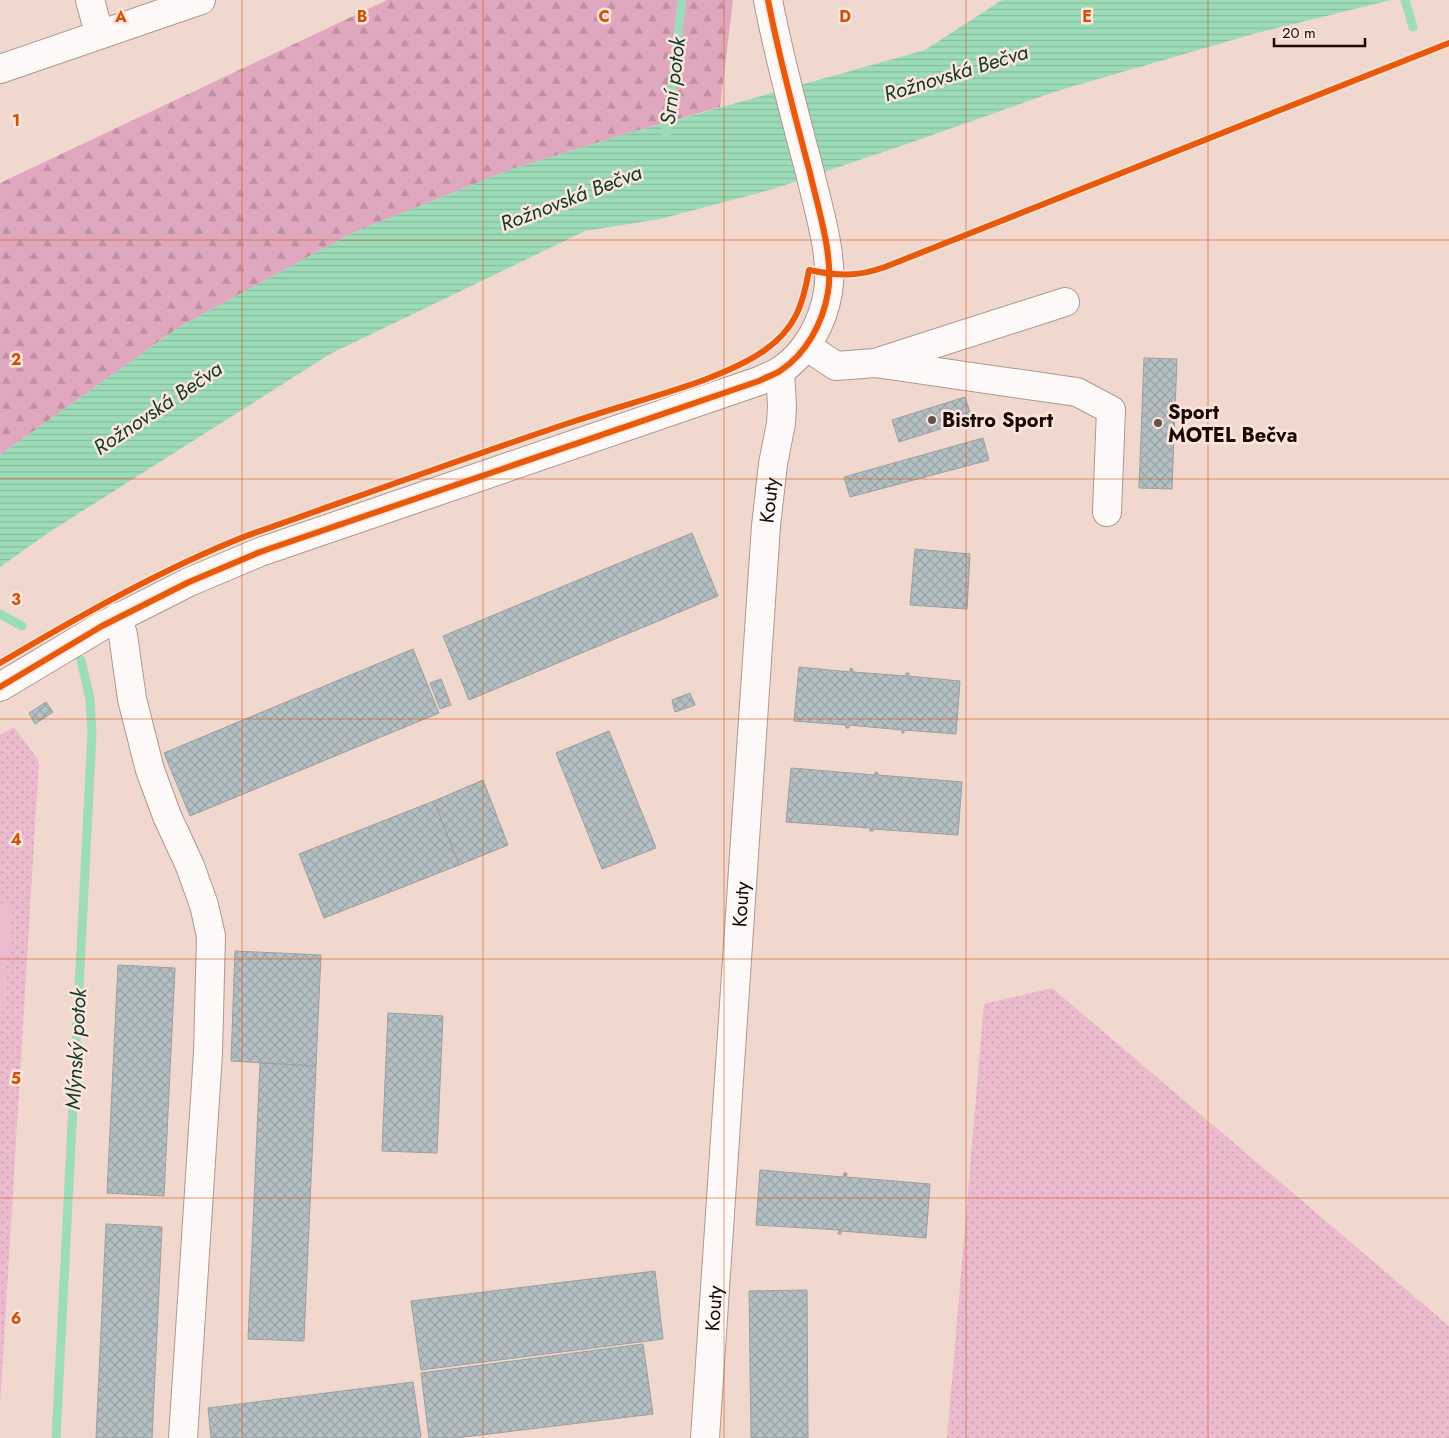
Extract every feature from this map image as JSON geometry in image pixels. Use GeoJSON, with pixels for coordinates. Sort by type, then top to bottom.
{"type":"FeatureCollection","features":[{"type":"Feature","properties":{"kind":"street"},"geometry":{"type":"LineString","coordinates":[[90,0],[99,34]]}},
{"type":"Feature","properties":{"kind":"street"},"geometry":{"type":"LineString","coordinates":[[0,69],[201,0]]}},
{"type":"Feature","properties":{"kind":"street"},"geometry":{"type":"LineString","coordinates":[[0,687],[118,617],[189,582],[260,552],[759,381],[780,371],[796,358],[818,326],[824,310],[828,292],[828,260],[819,210],[768,0]]}},
{"type":"Feature","properties":{"kind":"street"},"geometry":{"type":"LineString","coordinates":[[875,363],[1065,302]]}},
{"type":"Feature","properties":{"kind":"street"},"geometry":{"type":"LineString","coordinates":[[806,346],[836,366],[875,363],[1077,392],[1111,410],[1107,512]]}},
{"type":"Feature","properties":{"kind":"street","name":"Kouty"},"geometry":{"type":"LineString","coordinates":[[706,1438],[766,526],[782,406],[780,371]]}},
{"type":"Feature","properties":{"kind":"street"},"geometry":{"type":"LineString","coordinates":[[118,617],[123,635],[132,699],[150,770],[167,816],[190,866],[204,905],[211,936],[208,1053],[183,1438]]}},
{"type":"Feature","properties":{"kind":"shaded area"},"geometry":{"type":"Polygon","coordinates":[[[14,727],[39,761],[0,1406],[0,735],[14,727]]]}},
{"type":"Feature","properties":{"kind":"shaded area"},"geometry":{"type":"Polygon","coordinates":[[[0,903],[13,904],[2,1014],[0,1013],[0,903]]]}},
{"type":"Feature","properties":{"kind":"shaded area"},"geometry":{"type":"Polygon","coordinates":[[[1052,988],[1449,1326],[1449,1438],[947,1438],[984,1004],[1052,988]]]}},
{"type":"Feature","properties":{"kind":"green space"},"geometry":{"type":"Polygon","coordinates":[[[387,0],[733,0],[720,107],[512,169],[352,233],[179,327],[0,455],[0,183],[387,0]]]}},
{"type":"Feature","properties":{"kind":"water","name":"Rožnovská Bečva"},"geometry":{"type":"Polygon","coordinates":[[[1002,0],[1391,0],[1253,34],[1057,91],[773,189],[660,219],[585,231],[330,354],[51,531],[0,567],[0,455],[179,327],[352,233],[512,169],[629,133],[925,50],[1002,0]]]}},
{"type":"Feature","properties":{"kind":"building","name":"Sport MOTEL Bečva"},"geometry":{"type":"Polygon","coordinates":[[[1144,358],[1177,359],[1172,489],[1139,488],[1144,358]]]}},
{"type":"Feature","properties":{"kind":"building","name":"Bistro Sport"},"geometry":{"type":"Polygon","coordinates":[[[965,397],[972,419],[899,442],[892,420],[965,397]]]}},
{"type":"Feature","properties":{"kind":"building"},"geometry":{"type":"Polygon","coordinates":[[[983,438],[989,460],[850,497],[844,477],[983,438]]]}},
{"type":"Feature","properties":{"kind":"building"},"geometry":{"type":"Polygon","coordinates":[[[692,533],[718,596],[469,700],[443,636],[692,533]]]}},
{"type":"Feature","properties":{"kind":"building"},"geometry":{"type":"Polygon","coordinates":[[[915,549],[970,554],[967,609],[910,605],[915,549]]]}},
{"type":"Feature","properties":{"kind":"building"},"geometry":{"type":"Polygon","coordinates":[[[413,649],[439,713],[190,816],[164,753],[413,649]]]}},
{"type":"Feature","properties":{"kind":"building"},"geometry":{"type":"Polygon","coordinates":[[[799,667],[850,672],[850,668],[853,669],[853,672],[906,676],[906,673],[909,673],[908,676],[960,681],[956,734],[904,730],[904,733],[902,733],[902,730],[849,725],[849,728],[846,728],[846,725],[794,721],[799,667]]]}},
{"type":"Feature","properties":{"kind":"building"},"geometry":{"type":"Polygon","coordinates":[[[441,679],[451,705],[440,709],[430,683],[441,679]]]}},
{"type":"Feature","properties":{"kind":"building"},"geometry":{"type":"Polygon","coordinates":[[[690,693],[695,705],[675,712],[672,700],[690,693]]]}},
{"type":"Feature","properties":{"kind":"building"},"geometry":{"type":"Polygon","coordinates":[[[46,702],[53,712],[35,724],[29,713],[46,702]]]}},
{"type":"Feature","properties":{"kind":"building"},"geometry":{"type":"Polygon","coordinates":[[[609,731],[656,848],[602,869],[556,753],[609,731]]]}},
{"type":"Feature","properties":{"kind":"building"},"geometry":{"type":"Polygon","coordinates":[[[791,768],[875,775],[875,772],[878,775],[962,782],[958,835],[873,829],[873,831],[870,831],[870,828],[786,822],[791,768]]]}},
{"type":"Feature","properties":{"kind":"building"},"geometry":{"type":"Polygon","coordinates":[[[483,780],[508,845],[459,865],[434,801],[483,780]]]}},
{"type":"Feature","properties":{"kind":"building"},"geometry":{"type":"Polygon","coordinates":[[[434,801],[459,865],[324,918],[299,854],[434,801]]]}},
{"type":"Feature","properties":{"kind":"building"},"geometry":{"type":"Polygon","coordinates":[[[235,951],[321,955],[316,1066],[231,1061],[235,951]]]}},
{"type":"Feature","properties":{"kind":"building"},"geometry":{"type":"Polygon","coordinates":[[[118,965],[175,968],[164,1196],[107,1193],[118,965]]]}},
{"type":"Feature","properties":{"kind":"building"},"geometry":{"type":"Polygon","coordinates":[[[388,1013],[443,1016],[437,1153],[382,1151],[388,1013]]]}},
{"type":"Feature","properties":{"kind":"building"},"geometry":{"type":"Polygon","coordinates":[[[260,1063],[316,1066],[304,1341],[248,1339],[260,1063]]]}},
{"type":"Feature","properties":{"kind":"building"},"geometry":{"type":"Polygon","coordinates":[[[760,1170],[843,1177],[844,1173],[847,1173],[846,1177],[930,1184],[926,1238],[841,1231],[841,1234],[838,1234],[839,1230],[756,1225],[760,1170]]]}},
{"type":"Feature","properties":{"kind":"building"},"geometry":{"type":"Polygon","coordinates":[[[106,1224],[162,1227],[152,1438],[96,1438],[106,1224]]]}},
{"type":"Feature","properties":{"kind":"building"},"geometry":{"type":"Polygon","coordinates":[[[655,1271],[663,1339],[421,1370],[411,1301],[655,1271]]]}},
{"type":"Feature","properties":{"kind":"building"},"geometry":{"type":"Polygon","coordinates":[[[807,1290],[808,1438],[751,1438],[749,1291],[807,1290]]]}},
{"type":"Feature","properties":{"kind":"building"},"geometry":{"type":"Polygon","coordinates":[[[643,1344],[653,1414],[456,1438],[429,1438],[421,1373],[643,1344]]]}},
{"type":"Feature","properties":{"kind":"building"},"geometry":{"type":"Polygon","coordinates":[[[413,1382],[421,1437],[211,1438],[208,1408],[413,1382]]]}},
{"type":"Feature","properties":{"kind":"waterway","name":"Srní potok"},"geometry":{"type":"LineString","coordinates":[[666,134],[682,0]]}},
{"type":"Feature","properties":{"kind":"waterway"},"geometry":{"type":"LineString","coordinates":[[1405,0],[1413,27]]}},
{"type":"Feature","properties":{"kind":"waterway","name":"Mlýnský potok"},"geometry":{"type":"LineString","coordinates":[[0,614],[22,626]]}},
{"type":"Feature","properties":{"kind":"waterway","name":"Mlýnský potok"},"geometry":{"type":"LineString","coordinates":[[56,1438],[92,733],[90,699],[81,660]]}},
{"type":"Feature","properties":{"kind":"cycle path"},"geometry":{"type":"LineString","coordinates":[[0,687],[102,626],[189,582],[260,552],[759,381],[778,372],[798,356],[812,337],[826,304],[829,264],[821,217],[782,65],[768,0]]}},
{"type":"Feature","properties":{"kind":"cycle path"},"geometry":{"type":"LineString","coordinates":[[0,663],[90,611],[151,579],[246,536],[536,434],[689,385],[736,367],[765,350],[784,334],[791,325],[804,294],[809,270],[856,274],[885,267],[1449,43]]}},
{"type":"Feature","properties":{"kind":"place","name":"Bistro Sport"},"geometry":{"type":"Point","coordinates":[932,420]}},
{"type":"Feature","properties":{"kind":"place","name":"Sport MOTEL Bečva"},"geometry":{"type":"Point","coordinates":[1158,423]}}]}
